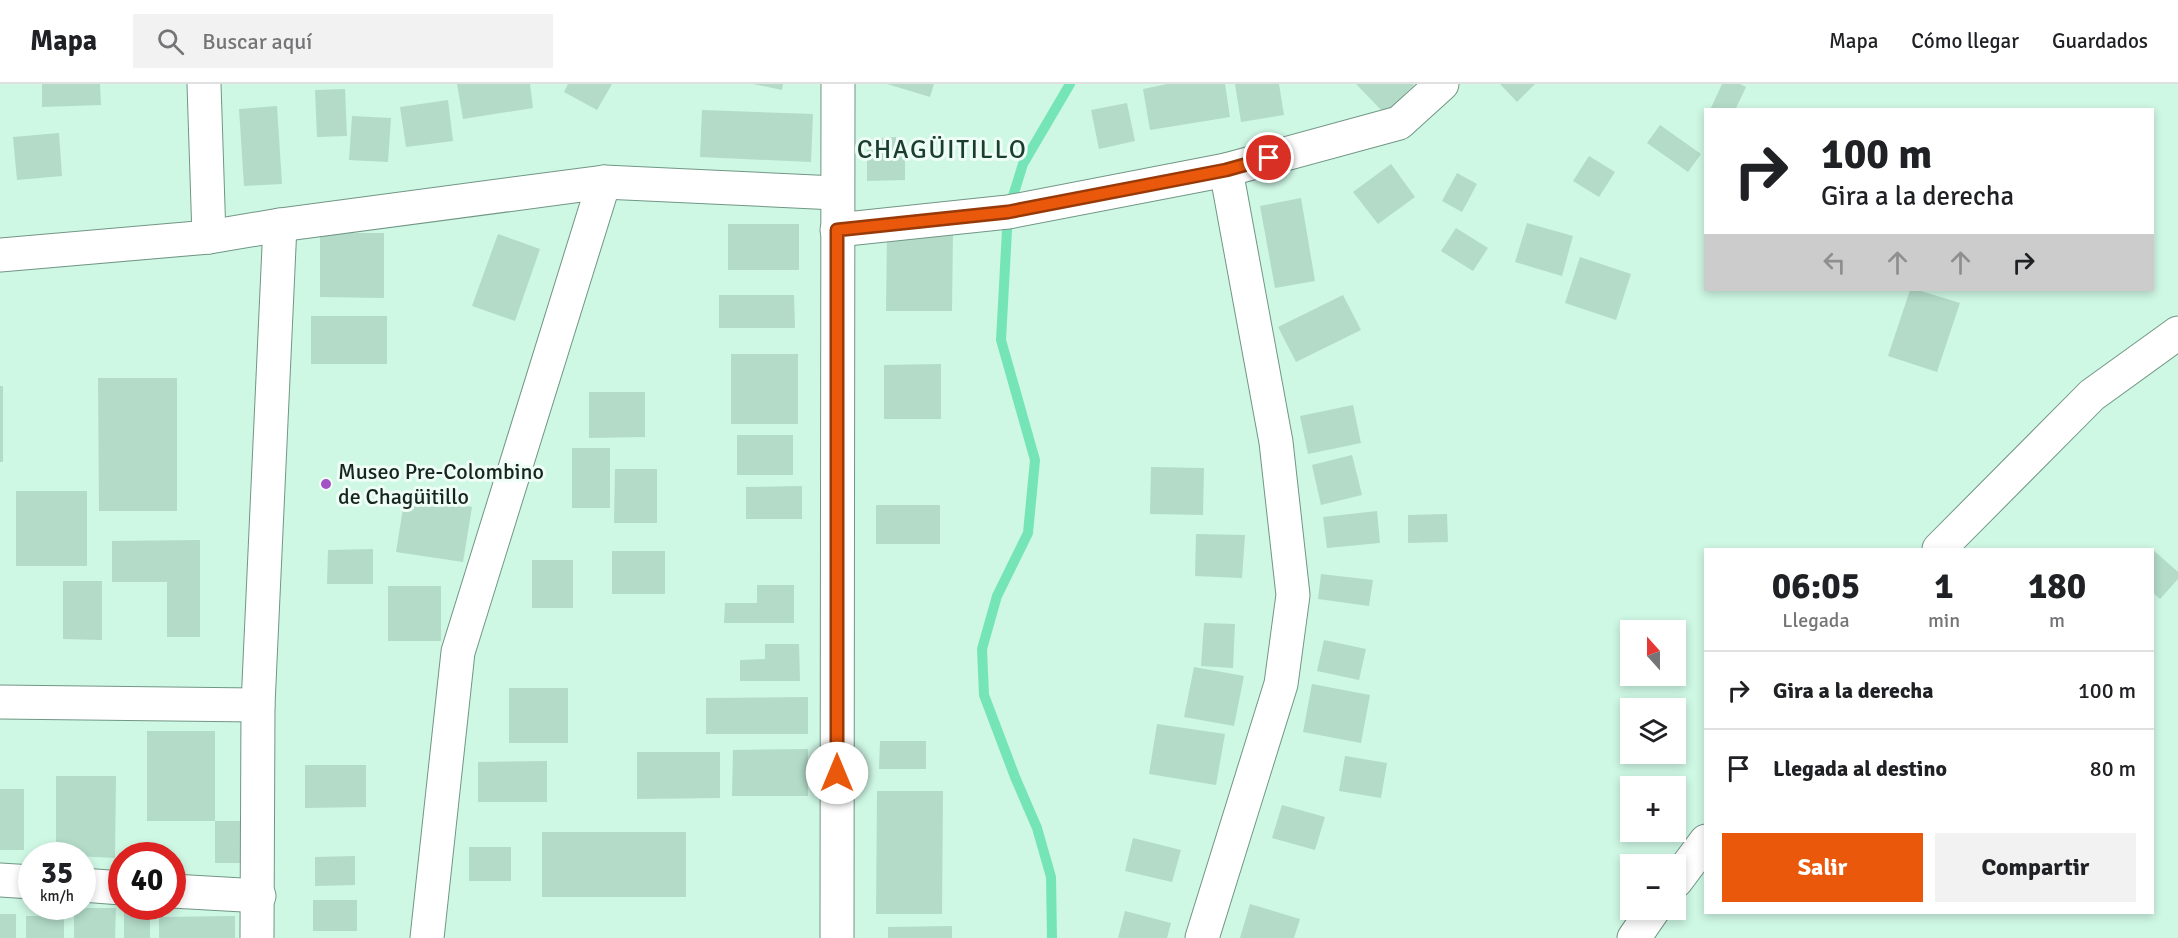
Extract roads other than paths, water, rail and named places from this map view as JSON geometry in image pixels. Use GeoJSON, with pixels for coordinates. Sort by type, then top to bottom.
{"type":"FeatureCollection","features":[{"type":"Feature","properties":{"kind":"street"},"geometry":{"type":"LineString","coordinates":[[204,84],[209,237]]}},
{"type":"Feature","properties":{"kind":"street"},"geometry":{"type":"LineString","coordinates":[[837,938],[836,193],[838,84]]}},
{"type":"Feature","properties":{"kind":"street"},"geometry":{"type":"LineString","coordinates":[[837,230],[1008,212],[1226,170],[1399,123],[1442,84]]}},
{"type":"Feature","properties":{"kind":"street"},"geometry":{"type":"LineString","coordinates":[[1202,938],[1281,684],[1293,595],[1276,442],[1226,170]]}},
{"type":"Feature","properties":{"kind":"street"},"geometry":{"type":"LineString","coordinates":[[0,255],[209,237],[280,225],[604,182],[836,193]]}},
{"type":"Feature","properties":{"kind":"street"},"geometry":{"type":"LineString","coordinates":[[427,938],[458,652],[604,182]]}},
{"type":"Feature","properties":{"kind":"street"},"geometry":{"type":"LineString","coordinates":[[257,938],[259,896],[258,705],[280,225]]}},
{"type":"Feature","properties":{"kind":"street"},"geometry":{"type":"LineString","coordinates":[[1940,548],[2092,394],[2178,333]]}},
{"type":"Feature","properties":{"kind":"street"},"geometry":{"type":"LineString","coordinates":[[0,702],[258,705]]}},
{"type":"Feature","properties":{"kind":"street"},"geometry":{"type":"LineString","coordinates":[[1686,868],[1704,844]]}},
{"type":"Feature","properties":{"kind":"street"},"geometry":{"type":"LineString","coordinates":[[0,880],[18,881]]}},
{"type":"Feature","properties":{"kind":"street"},"geometry":{"type":"LineString","coordinates":[[186,892],[259,896]]}},
{"type":"Feature","properties":{"kind":"street"},"geometry":{"type":"LineString","coordinates":[[1634,938],[1646,920]]}},
{"type":"Feature","properties":{"kind":"waterway"},"geometry":{"type":"LineString","coordinates":[[1052,938],[1051,877],[1037,828],[984,695],[982,649],[997,596],[1028,533],[1035,460],[1001,340],[1008,212],[1023,164],[1070,84]]}},
{"type":"Feature","properties":{"kind":"place","name":"Museo Pre-Colombino de Chagüitillo"},"geometry":{"type":"Point","coordinates":[326,484]}},
{"type":"Feature","properties":{"kind":"district","name":"CHAGÜITILLO"},"geometry":{"type":"Point","coordinates":[942,149]}}]}
